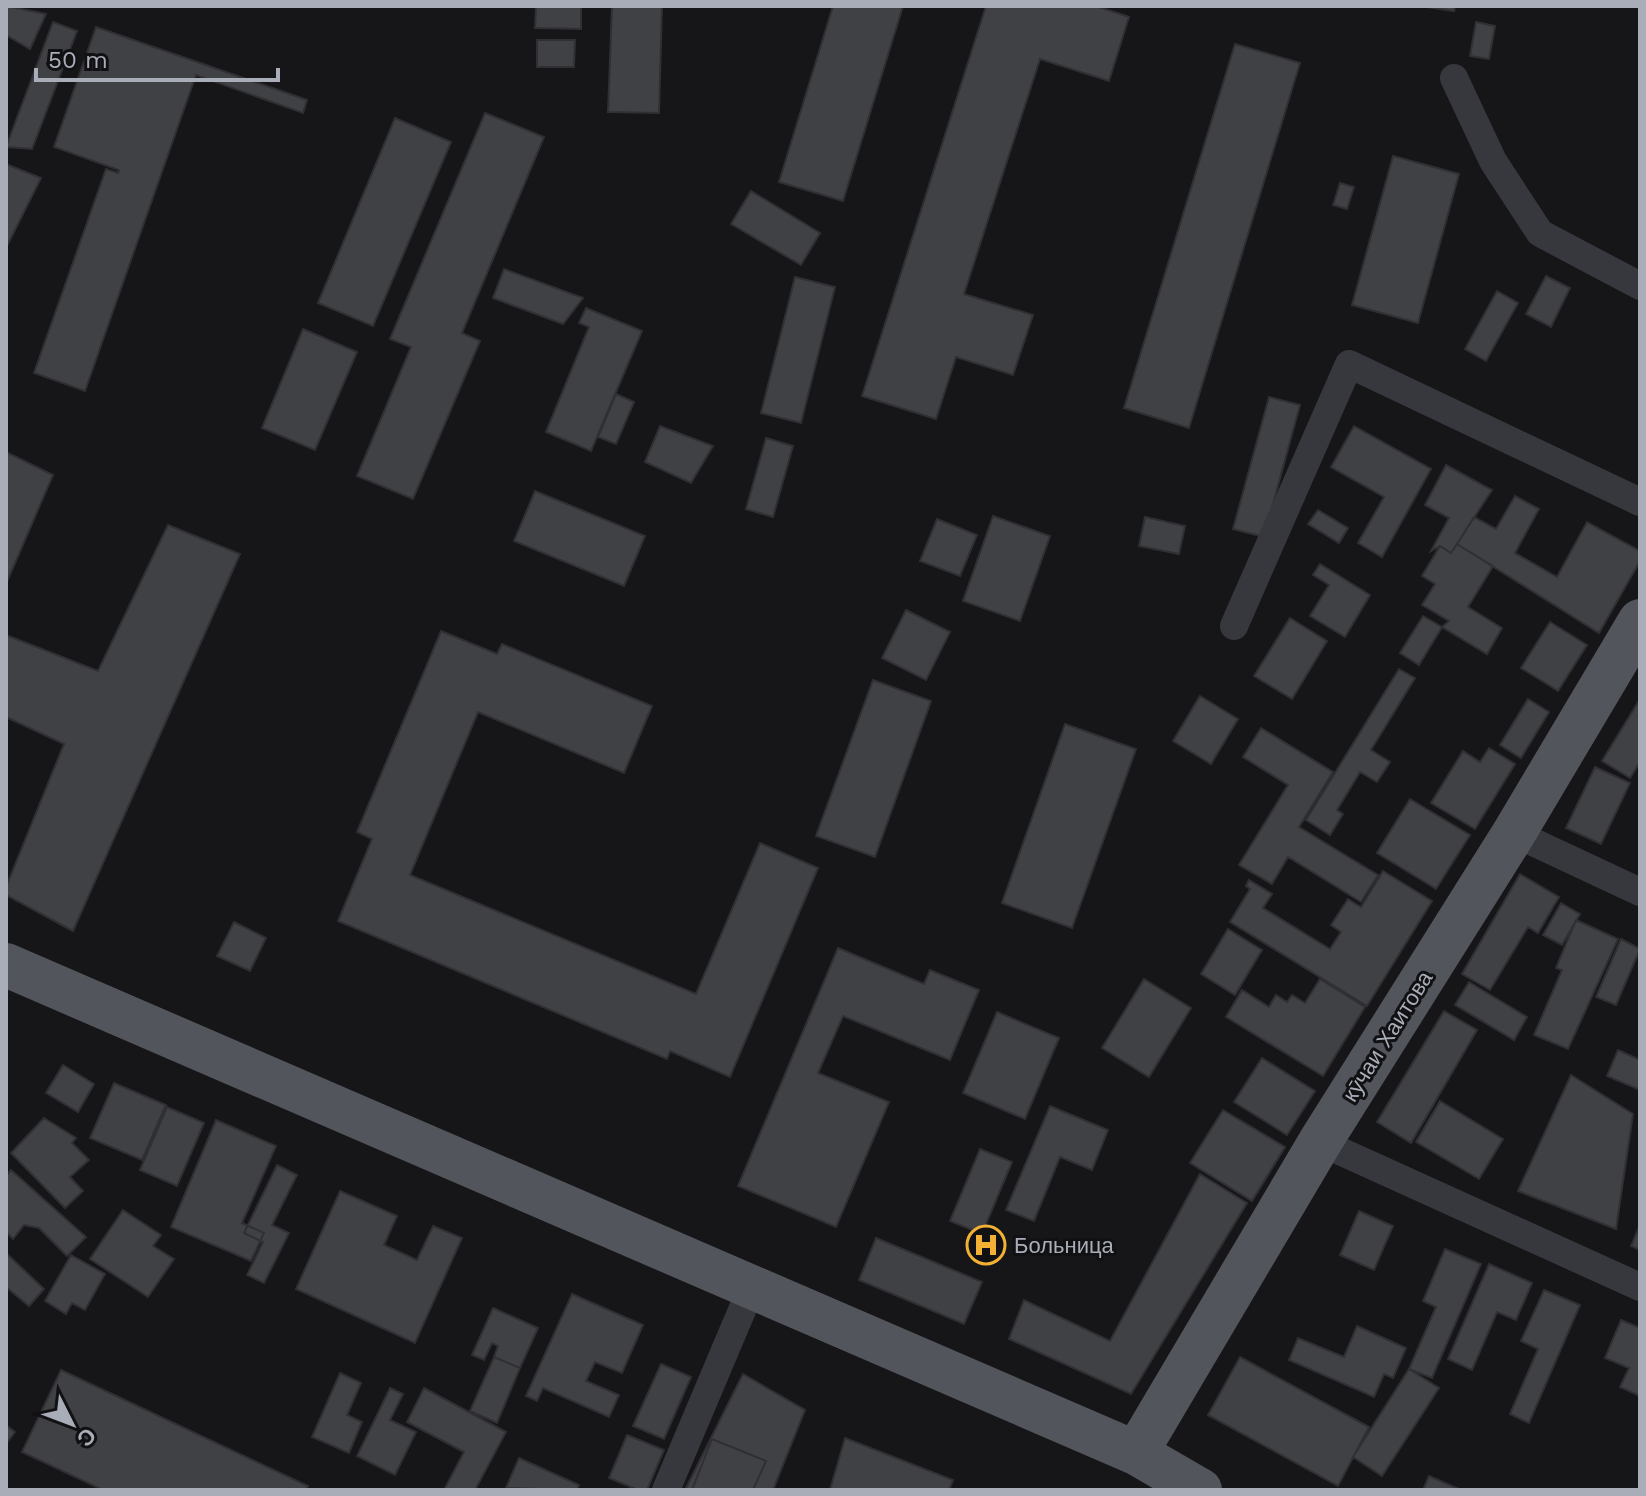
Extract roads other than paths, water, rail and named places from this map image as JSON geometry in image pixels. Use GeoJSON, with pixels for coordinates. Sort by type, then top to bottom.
{"type":"FeatureCollection","features":[{"type":"Feature","properties":{"kind":"main road","name":"кӯчаи Хаитова"},"geometry":{"type":"LineString","coordinates":[[1136,1453],[1320,1142],[1514,833],[1640,621]]}},
{"type":"Feature","properties":{"kind":"main road"},"geometry":{"type":"LineString","coordinates":[[6,965],[1136,1453],[1200,1490]]}},
{"type":"Feature","properties":{"kind":"street"},"geometry":{"type":"LineString","coordinates":[[1454,78],[1493,161],[1540,233],[1640,286]]}},
{"type":"Feature","properties":{"kind":"street"},"geometry":{"type":"LineString","coordinates":[[1234,626],[1349,364],[1640,502]]}},
{"type":"Feature","properties":{"kind":"street"},"geometry":{"type":"LineString","coordinates":[[1514,833],[1640,892]]}},
{"type":"Feature","properties":{"kind":"street"},"geometry":{"type":"LineString","coordinates":[[1320,1142],[1640,1287]]}},
{"type":"Feature","properties":{"kind":"street"},"geometry":{"type":"LineString","coordinates":[[666,1490],[751,1289]]}},
{"type":"Feature","properties":{"kind":"place","name":"Больница"},"geometry":{"type":"Point","coordinates":[986,1245]}}]}
